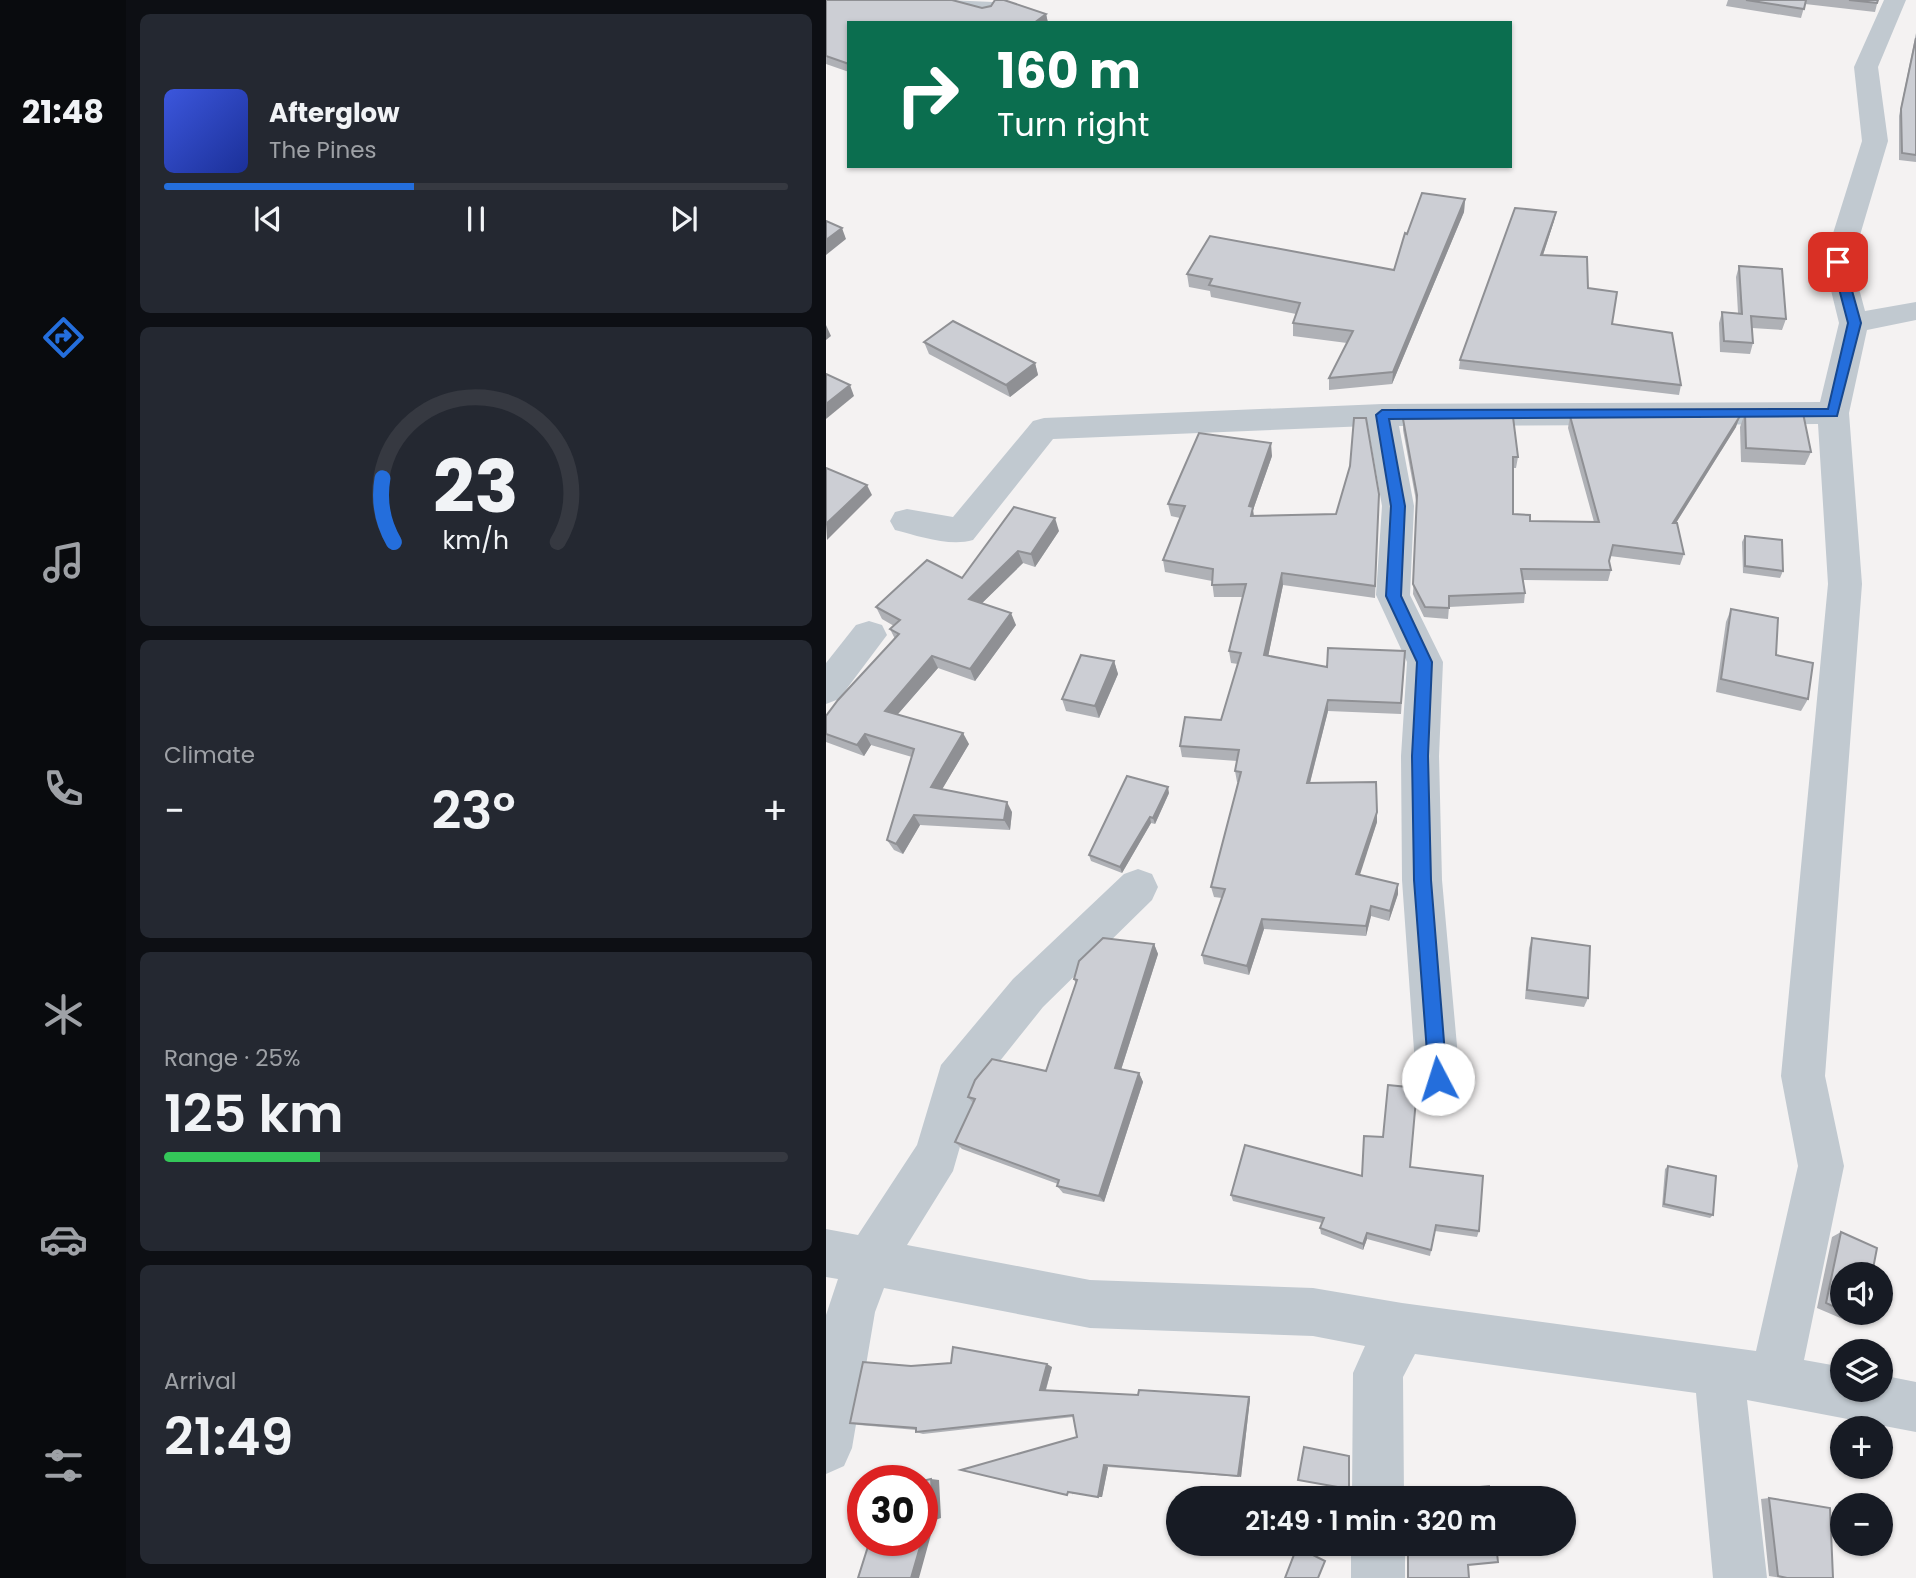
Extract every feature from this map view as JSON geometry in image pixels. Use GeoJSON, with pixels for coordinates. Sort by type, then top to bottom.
{"type":"FeatureCollection","features":[{"type":"Feature","properties":{"kind":"street"},"geometry":{"type":"LineString","coordinates":[[958,0],[985,7]]}},
{"type":"Feature","properties":{"kind":"street"},"geometry":{"type":"LineString","coordinates":[[1775,1379],[1821,1166],[1802,1076],[1845,584],[1833,413],[1854,323],[1838,262],[1875,141],[1866,66],[1895,0]]}},
{"type":"Feature","properties":{"kind":"street"},"geometry":{"type":"LineString","coordinates":[[1854,323],[1916,312]]}},
{"type":"Feature","properties":{"kind":"street"},"geometry":{"type":"LineString","coordinates":[[907,521],[961,531],[1044,429],[1382,415],[1833,413]]}},
{"type":"Feature","properties":{"kind":"street"},"geometry":{"type":"LineString","coordinates":[[1382,415],[1398,506],[1393,596],[1425,662],[1420,756],[1422,880],[1438,1079]]}},
{"type":"Feature","properties":{"kind":"street"},"geometry":{"type":"LineString","coordinates":[[826,689],[869,635]]}},
{"type":"Feature","properties":{"kind":"street"},"geometry":{"type":"LineString","coordinates":[[826,1448],[851,1312],[847,1257],[937,1155],[957,1080],[1028,993],[1138,887]]}},
{"type":"Feature","properties":{"kind":"street"},"geometry":{"type":"LineString","coordinates":[[847,1257],[1090,1304],[1313,1312],[1402,1328],[1775,1379],[1916,1407]]}},
{"type":"Feature","properties":{"kind":"street"},"geometry":{"type":"LineString","coordinates":[[1378,1486],[1378,1373],[1402,1328]]}},
{"type":"Feature","properties":{"kind":"street"},"geometry":{"type":"LineString","coordinates":[[1719,1373],[1740,1578]]}},
{"type":"Feature","properties":{"kind":"street"},"geometry":{"type":"LineString","coordinates":[[1378,1556],[1378,1578]]}},
{"type":"Feature","properties":{"kind":"building"},"geometry":{"type":"Polygon","coordinates":[[[826,0],[952,0],[982,8],[991,6],[995,0],[1004,0],[1046,14],[1037,21],[847,21],[847,63],[826,56],[826,0]]]}},
{"type":"Feature","properties":{"kind":"building"},"geometry":{"type":"Polygon","coordinates":[[[1746,0],[1806,0],[1804,9],[1746,0]]]}},
{"type":"Feature","properties":{"kind":"building"},"geometry":{"type":"Polygon","coordinates":[[[1849,0],[1878,0],[1877,3],[1849,0]]]}},
{"type":"Feature","properties":{"kind":"building"},"geometry":{"type":"Polygon","coordinates":[[[1916,38],[1916,155],[1902,153],[1901,109],[1916,38]]]}},
{"type":"Feature","properties":{"kind":"building"},"geometry":{"type":"Polygon","coordinates":[[[1422,193],[1465,199],[1393,372],[1329,378],[1353,331],[1293,323],[1300,303],[1209,285],[1212,279],[1187,274],[1210,236],[1394,270],[1405,233],[1407,234],[1422,193]]]}},
{"type":"Feature","properties":{"kind":"building"},"geometry":{"type":"Polygon","coordinates":[[[1515,208],[1556,212],[1541,255],[1587,257],[1588,288],[1617,292],[1612,324],[1672,333],[1681,385],[1460,360],[1515,208]]]}},
{"type":"Feature","properties":{"kind":"building"},"geometry":{"type":"Polygon","coordinates":[[[826,221],[842,228],[826,240],[826,221]]]}},
{"type":"Feature","properties":{"kind":"building"},"geometry":{"type":"Polygon","coordinates":[[[1739,266],[1782,269],[1786,319],[1751,316],[1753,343],[1724,341],[1722,312],[1742,314],[1739,266]]]}},
{"type":"Feature","properties":{"kind":"building"},"geometry":{"type":"Polygon","coordinates":[[[953,321],[1035,363],[1006,385],[924,342],[953,321]]]}},
{"type":"Feature","properties":{"kind":"building"},"geometry":{"type":"Polygon","coordinates":[[[826,374],[850,385],[826,404],[826,374]]]}},
{"type":"Feature","properties":{"kind":"building"},"geometry":{"type":"Polygon","coordinates":[[[1745,413],[1803,413],[1811,452],[1746,448],[1745,413]]]}},
{"type":"Feature","properties":{"kind":"building"},"geometry":{"type":"Polygon","coordinates":[[[1570,416],[1740,416],[1673,523],[1677,523],[1684,554],[1613,545],[1609,561],[1611,570],[1521,569],[1525,593],[1449,596],[1449,608],[1425,607],[1413,584],[1417,495],[1403,419],[1513,417],[1518,457],[1513,457],[1513,514],[1530,515],[1530,521],[1599,522],[1570,416]]]}},
{"type":"Feature","properties":{"kind":"building"},"geometry":{"type":"Polygon","coordinates":[[[1354,418],[1366,418],[1379,494],[1375,586],[1282,573],[1264,655],[1327,667],[1328,648],[1405,651],[1401,703],[1328,700],[1307,783],[1376,782],[1377,812],[1356,874],[1398,884],[1390,911],[1371,906],[1366,926],[1262,919],[1247,966],[1202,955],[1225,889],[1211,887],[1241,772],[1235,771],[1239,750],[1180,746],[1185,717],[1221,720],[1241,653],[1229,651],[1246,584],[1212,585],[1213,569],[1163,560],[1185,506],[1168,504],[1199,433],[1271,443],[1249,506],[1253,507],[1251,516],[1336,514],[1350,466],[1354,418]]]}},
{"type":"Feature","properties":{"kind":"building"},"geometry":{"type":"Polygon","coordinates":[[[826,468],[867,485],[826,524],[826,468]]]}},
{"type":"Feature","properties":{"kind":"building"},"geometry":{"type":"Polygon","coordinates":[[[1014,507],[1055,518],[1031,554],[1018,551],[969,599],[1011,613],[970,669],[932,656],[885,711],[963,733],[931,787],[1007,802],[1004,820],[914,815],[896,844],[887,840],[914,749],[865,734],[857,745],[826,734],[826,716],[899,634],[890,629],[900,620],[876,607],[927,560],[962,578],[1014,507]]]}},
{"type":"Feature","properties":{"kind":"building"},"geometry":{"type":"Polygon","coordinates":[[[1745,536],[1782,540],[1783,571],[1745,566],[1745,536]]]}},
{"type":"Feature","properties":{"kind":"building"},"geometry":{"type":"Polygon","coordinates":[[[1731,609],[1778,618],[1776,655],[1813,663],[1808,699],[1721,679],[1731,609]]]}},
{"type":"Feature","properties":{"kind":"building"},"geometry":{"type":"Polygon","coordinates":[[[1081,655],[1114,661],[1095,706],[1062,699],[1081,655]]]}},
{"type":"Feature","properties":{"kind":"building"},"geometry":{"type":"Polygon","coordinates":[[[1127,776],[1168,787],[1153,818],[1150,817],[1120,867],[1089,855],[1127,776]]]}},
{"type":"Feature","properties":{"kind":"building"},"geometry":{"type":"Polygon","coordinates":[[[1103,938],[1154,944],[1115,1068],[1139,1073],[1099,1196],[1057,1186],[1059,1180],[955,1142],[975,1099],[968,1097],[975,1080],[992,1059],[1046,1071],[1077,980],[1074,979],[1079,961],[1103,938]]]}},
{"type":"Feature","properties":{"kind":"building"},"geometry":{"type":"Polygon","coordinates":[[[1532,938],[1590,946],[1588,998],[1527,990],[1532,938]]]}},
{"type":"Feature","properties":{"kind":"building"},"geometry":{"type":"Polygon","coordinates":[[[1388,1085],[1417,1088],[1410,1167],[1483,1176],[1479,1231],[1436,1225],[1431,1250],[1367,1233],[1363,1244],[1320,1228],[1324,1218],[1231,1195],[1245,1145],[1362,1176],[1364,1136],[1383,1137],[1388,1085]]]}},
{"type":"Feature","properties":{"kind":"building"},"geometry":{"type":"Polygon","coordinates":[[[1668,1166],[1716,1176],[1713,1215],[1664,1204],[1668,1166]]]}},
{"type":"Feature","properties":{"kind":"building"},"geometry":{"type":"Polygon","coordinates":[[[1841,1232],[1877,1248],[1874,1262],[1835,1262],[1841,1232]]]}},
{"type":"Feature","properties":{"kind":"building"},"geometry":{"type":"Polygon","coordinates":[[[1830,1284],[1830,1305],[1826,1303],[1830,1284]]]}},
{"type":"Feature","properties":{"kind":"building"},"geometry":{"type":"Polygon","coordinates":[[[953,1347],[1047,1364],[1040,1390],[1138,1395],[1139,1390],[1249,1397],[1238,1476],[1104,1465],[1098,1497],[1068,1492],[1067,1495],[961,1470],[1077,1437],[1073,1415],[916,1432],[916,1428],[850,1423],[863,1362],[911,1366],[951,1363],[953,1347]]]}},
{"type":"Feature","properties":{"kind":"building"},"geometry":{"type":"Polygon","coordinates":[[[1304,1447],[1349,1456],[1349,1486],[1298,1480],[1304,1447]]]}},
{"type":"Feature","properties":{"kind":"building"},"geometry":{"type":"Polygon","coordinates":[[[1769,1498],[1830,1508],[1833,1578],[1778,1576],[1769,1498]]]}},
{"type":"Feature","properties":{"kind":"building"},"geometry":{"type":"Polygon","coordinates":[[[865,1556],[917,1556],[911,1578],[858,1578],[865,1556]]]}},
{"type":"Feature","properties":{"kind":"building"},"geometry":{"type":"Polygon","coordinates":[[[1294,1556],[1315,1556],[1325,1561],[1318,1578],[1285,1578],[1294,1556]]]}},
{"type":"Feature","properties":{"kind":"building"},"geometry":{"type":"Polygon","coordinates":[[[1408,1556],[1497,1556],[1498,1562],[1468,1565],[1469,1578],[1408,1578],[1408,1556]]]}},
{"type":"Feature","properties":{"kind":"route"},"geometry":{"type":"LineString","coordinates":[[1438,1079],[1422,880],[1420,756],[1425,662],[1393,596],[1398,506],[1382,415],[1833,413],[1854,323],[1838,262]]}}]}
